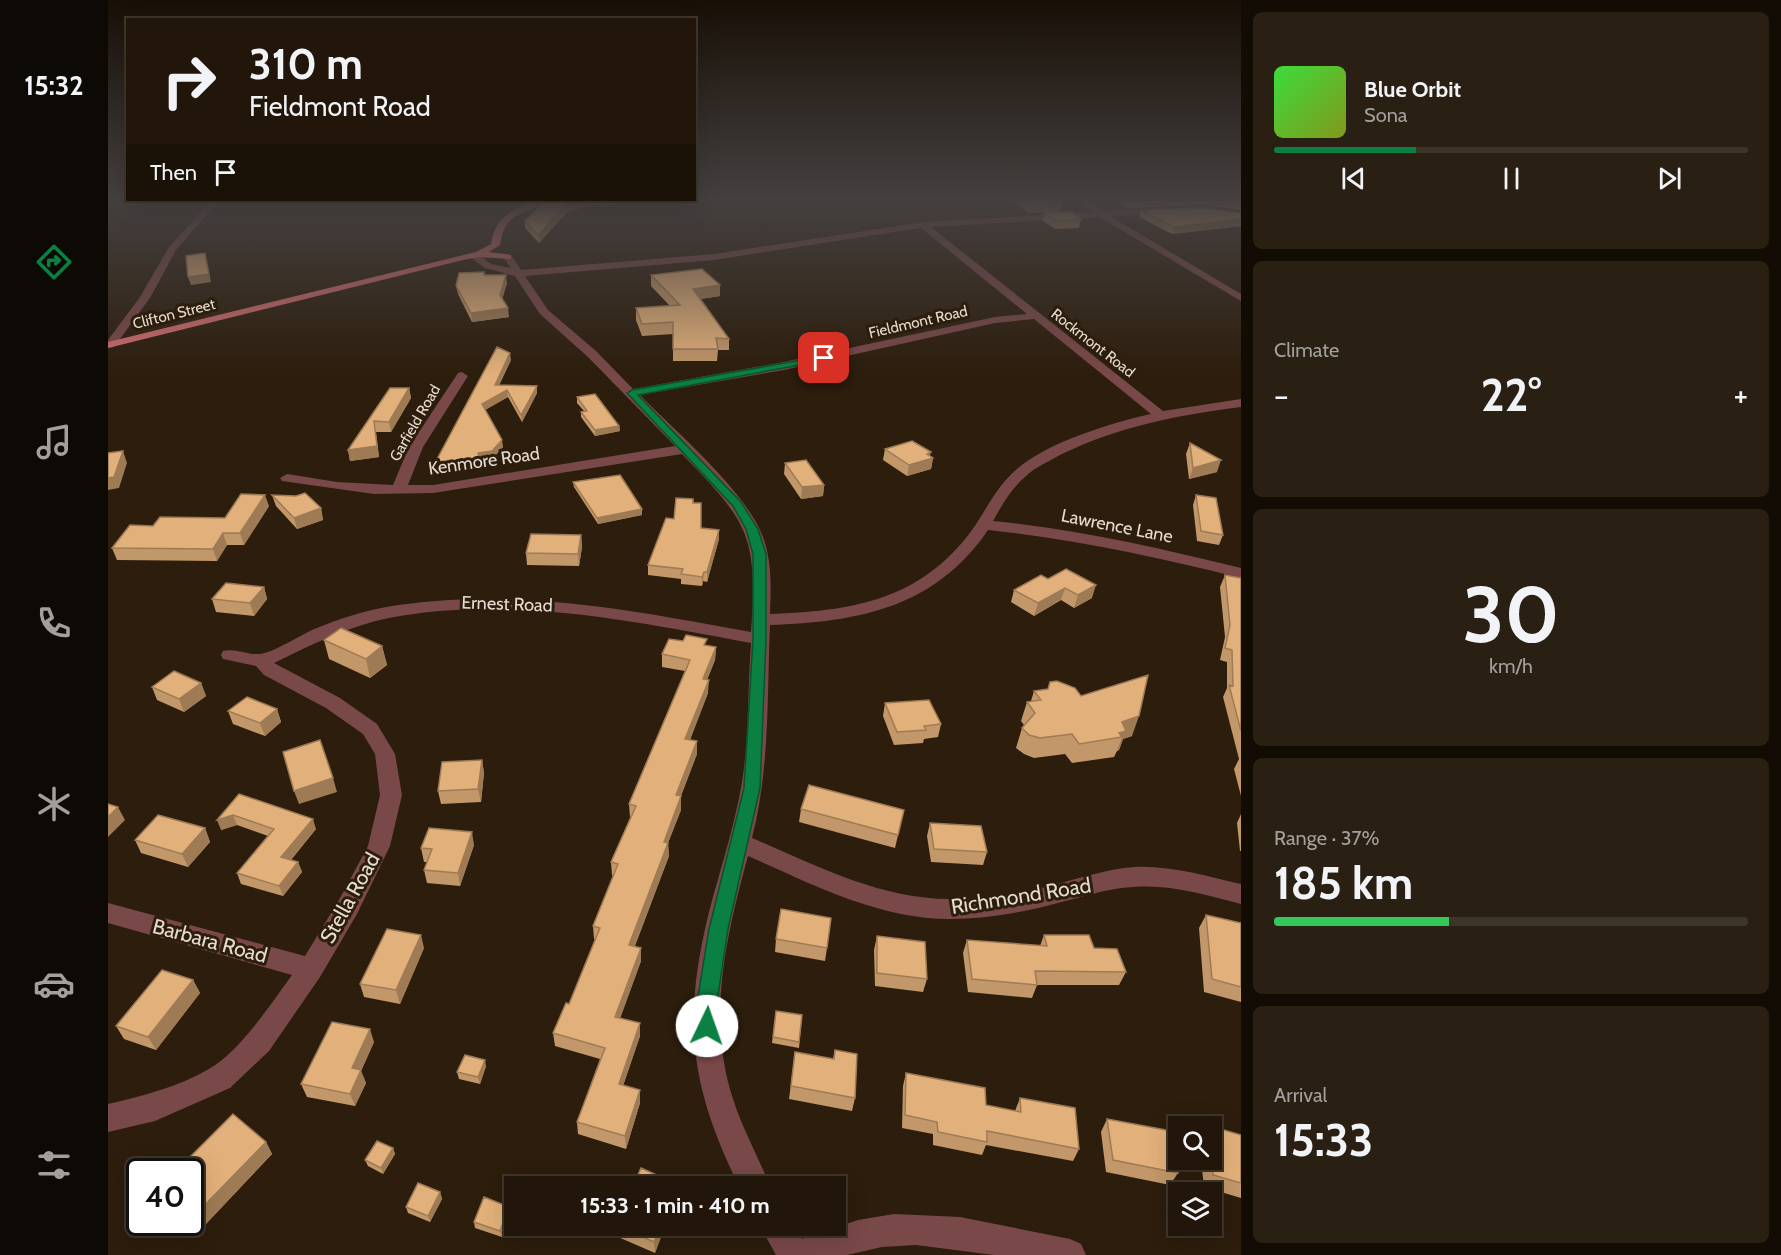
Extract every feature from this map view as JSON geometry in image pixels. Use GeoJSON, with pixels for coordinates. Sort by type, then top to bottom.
{"type":"FeatureCollection","features":[{"type":"Feature","properties":{"kind":"main road","name":"Clifton Street"},"geometry":{"type":"LineString","coordinates":[[109,345],[422,268],[477,260]]}},
{"type":"Feature","properties":{"kind":"main road","name":"Clifton Street"},"geometry":{"type":"LineString","coordinates":[[484,260],[513,265]]}},
{"type":"Feature","properties":{"kind":"main road"},"geometry":{"type":"LineString","coordinates":[[509,260],[513,265]]}},
{"type":"Feature","properties":{"kind":"street"},"geometry":{"type":"LineString","coordinates":[[109,345],[145,298],[166,260]]}},
{"type":"Feature","properties":{"kind":"street"},"geometry":{"type":"LineString","coordinates":[[484,260],[513,265],[544,312],[632,393],[728,493],[752,529],[759,554],[760,629],[753,780],[711,973],[706,1009],[711,1074],[723,1113],[750,1176]]}},
{"type":"Feature","properties":{"kind":"street","name":"Clifton Street"},"geometry":{"type":"LineString","coordinates":[[513,265],[650,260]]}},
{"type":"Feature","properties":{"kind":"street","name":"Rockmont Road"},"geometry":{"type":"LineString","coordinates":[[966,260],[1160,415]]}},
{"type":"Feature","properties":{"kind":"street"},"geometry":{"type":"LineString","coordinates":[[1177,260],[1241,298]]}},
{"type":"Feature","properties":{"kind":"street","name":"Fieldmont Road"},"geometry":{"type":"LineString","coordinates":[[632,393],[794,364],[995,320],[1035,316]]}},
{"type":"Feature","properties":{"kind":"street","name":"Garfield Road"},"geometry":{"type":"LineString","coordinates":[[399,489],[416,447],[462,375]]}},
{"type":"Feature","properties":{"kind":"street","name":"Ernest Road"},"geometry":{"type":"LineString","coordinates":[[262,661],[326,629],[391,610],[458,602],[570,607],[760,629],[892,603],[926,586],[959,559],[1007,488],[1029,466],[1068,446],[1114,428],[1160,415],[1241,403]]}},
{"type":"Feature","properties":{"kind":"street","name":"Kenmore Road"},"geometry":{"type":"LineString","coordinates":[[287,478],[374,490],[433,489],[685,449]]}},
{"type":"Feature","properties":{"kind":"street","name":"Lawrence Lane"},"geometry":{"type":"LineString","coordinates":[[984,525],[1065,534],[1129,546],[1241,573]]}},
{"type":"Feature","properties":{"kind":"street","name":"Stella Road"},"geometry":{"type":"LineString","coordinates":[[108,1118],[155,1107],[220,1077],[259,1042],[311,969],[348,907],[379,846],[391,795],[385,754],[370,729],[333,703],[271,671],[262,661],[230,655]]}},
{"type":"Feature","properties":{"kind":"street","name":"Richmond Road"},"geometry":{"type":"LineString","coordinates":[[739,842],[875,898],[911,906],[949,909],[984,906],[1042,898],[1134,877],[1200,883],[1241,894]]}},
{"type":"Feature","properties":{"kind":"street","name":"Barbara Road"},"geometry":{"type":"LineString","coordinates":[[108,913],[311,969]]}},
{"type":"Feature","properties":{"kind":"street"},"geometry":{"type":"LineString","coordinates":[[801,1255],[853,1237],[891,1230],[921,1229],[1070,1255]]}},
{"type":"Feature","properties":{"kind":"street"},"geometry":{"type":"LineString","coordinates":[[782,1236],[794,1255]]}},
{"type":"Feature","properties":{"kind":"building"},"geometry":{"type":"Polygon","coordinates":[[[186,260],[206,260],[209,274],[188,277],[186,260]]]}},
{"type":"Feature","properties":{"kind":"building"},"geometry":{"type":"Polygon","coordinates":[[[702,269],[720,285],[693,289],[729,339],[716,338],[718,349],[673,349],[673,322],[642,324],[636,308],[680,305],[651,275],[702,269]]]}},
{"type":"Feature","properties":{"kind":"building"},"geometry":{"type":"Polygon","coordinates":[[[484,272],[484,275],[506,275],[500,295],[508,308],[471,313],[456,286],[459,273],[484,272]]]}},
{"type":"Feature","properties":{"kind":"building"},"geometry":{"type":"Polygon","coordinates":[[[497,347],[510,353],[495,385],[537,386],[521,415],[507,390],[482,404],[502,440],[492,451],[478,453],[480,458],[452,463],[451,460],[435,463],[497,347]]]}},
{"type":"Feature","properties":{"kind":"building"},"geometry":{"type":"Polygon","coordinates":[[[390,388],[409,388],[389,422],[374,421],[377,446],[348,450],[390,388]]]}},
{"type":"Feature","properties":{"kind":"building"},"geometry":{"type":"Polygon","coordinates":[[[595,394],[619,426],[595,430],[581,412],[587,411],[577,397],[595,394]]]}},
{"type":"Feature","properties":{"kind":"building"},"geometry":{"type":"Polygon","coordinates":[[[912,441],[931,452],[927,454],[933,458],[909,465],[885,449],[912,441]]]}},
{"type":"Feature","properties":{"kind":"building"},"geometry":{"type":"Polygon","coordinates":[[[1190,443],[1221,460],[1193,468],[1190,443]]]}},
{"type":"Feature","properties":{"kind":"building"},"geometry":{"type":"Polygon","coordinates":[[[123,451],[114,477],[108,478],[108,453],[123,451]]]}},
{"type":"Feature","properties":{"kind":"building"},"geometry":{"type":"Polygon","coordinates":[[[806,460],[824,485],[802,487],[785,463],[806,460]]]}},
{"type":"Feature","properties":{"kind":"building"},"geometry":{"type":"Polygon","coordinates":[[[620,475],[642,509],[597,518],[573,482],[620,475]]]}},
{"type":"Feature","properties":{"kind":"building"},"geometry":{"type":"Polygon","coordinates":[[[305,493],[321,508],[294,518],[272,495],[296,496],[305,493]]]}},
{"type":"Feature","properties":{"kind":"building"},"geometry":{"type":"Polygon","coordinates":[[[241,494],[265,495],[240,533],[223,533],[213,549],[112,548],[130,525],[153,526],[160,517],[225,518],[241,494]]]}},
{"type":"Feature","properties":{"kind":"building"},"geometry":{"type":"Polygon","coordinates":[[[1196,495],[1216,498],[1223,535],[1201,531],[1196,495]]]}},
{"type":"Feature","properties":{"kind":"building"},"geometry":{"type":"Polygon","coordinates":[[[676,498],[693,499],[693,503],[701,503],[701,528],[719,530],[707,572],[704,572],[702,577],[681,574],[683,569],[648,565],[666,518],[674,519],[676,498]]]}},
{"type":"Feature","properties":{"kind":"building"},"geometry":{"type":"Polygon","coordinates":[[[531,534],[581,535],[578,554],[526,553],[531,534]]]}},
{"type":"Feature","properties":{"kind":"building"},"geometry":{"type":"Polygon","coordinates":[[[1066,569],[1096,585],[1078,595],[1065,588],[1038,603],[1014,590],[1041,575],[1048,579],[1066,569]]]}},
{"type":"Feature","properties":{"kind":"building"},"geometry":{"type":"Polygon","coordinates":[[[1225,575],[1241,578],[1241,731],[1229,685],[1233,686],[1232,650],[1225,648],[1230,625],[1225,575]]]}},
{"type":"Feature","properties":{"kind":"building"},"geometry":{"type":"Polygon","coordinates":[[[226,583],[264,587],[250,603],[212,599],[226,583]]]}},
{"type":"Feature","properties":{"kind":"building"},"geometry":{"type":"Polygon","coordinates":[[[341,628],[382,646],[366,659],[324,640],[341,628]]]}},
{"type":"Feature","properties":{"kind":"building"},"geometry":{"type":"Polygon","coordinates":[[[686,635],[707,639],[704,645],[716,647],[703,679],[709,680],[685,739],[697,741],[676,795],[681,796],[664,842],[668,843],[629,945],[641,948],[615,1017],[640,1023],[619,1084],[640,1090],[625,1136],[577,1122],[605,1048],[553,1033],[566,1003],[569,1004],[600,928],[593,926],[618,864],[611,862],[636,806],[629,804],[690,660],[662,654],[669,639],[683,641],[686,635]]]}},
{"type":"Feature","properties":{"kind":"building"},"geometry":{"type":"Polygon","coordinates":[[[174,671],[201,683],[179,699],[152,687],[174,671]]]}},
{"type":"Feature","properties":{"kind":"building"},"geometry":{"type":"Polygon","coordinates":[[[1148,675],[1139,716],[1122,722],[1126,731],[1119,733],[1122,737],[1079,744],[1072,734],[1040,738],[1029,735],[1022,728],[1035,713],[1027,702],[1041,700],[1034,691],[1048,689],[1050,682],[1057,681],[1075,688],[1081,696],[1148,675]]]}},
{"type":"Feature","properties":{"kind":"building"},"geometry":{"type":"Polygon","coordinates":[[[247,697],[277,709],[260,723],[228,711],[247,697]]]}},
{"type":"Feature","properties":{"kind":"building"},"geometry":{"type":"Polygon","coordinates":[[[929,700],[941,724],[924,726],[926,730],[897,732],[885,703],[929,700]]]}},
{"type":"Feature","properties":{"kind":"building"},"geometry":{"type":"Polygon","coordinates":[[[320,740],[333,778],[294,791],[283,752],[320,740]]]}},
{"type":"Feature","properties":{"kind":"building"},"geometry":{"type":"Polygon","coordinates":[[[482,760],[478,789],[438,791],[442,762],[482,760]]]}},
{"type":"Feature","properties":{"kind":"building"},"geometry":{"type":"Polygon","coordinates":[[[809,785],[904,810],[898,835],[801,809],[809,785]]]}},
{"type":"Feature","properties":{"kind":"building"},"geometry":{"type":"Polygon","coordinates":[[[239,794],[313,819],[281,857],[298,862],[279,886],[237,873],[274,829],[233,815],[217,820],[239,794]]]}},
{"type":"Feature","properties":{"kind":"building"},"geometry":{"type":"Polygon","coordinates":[[[108,804],[118,807],[108,817],[108,804]]]}},
{"type":"Feature","properties":{"kind":"building"},"geometry":{"type":"Polygon","coordinates":[[[158,815],[205,828],[182,854],[135,840],[158,815]]]}},
{"type":"Feature","properties":{"kind":"building"},"geometry":{"type":"Polygon","coordinates":[[[930,823],[981,826],[987,852],[934,849],[930,823]]]}},
{"type":"Feature","properties":{"kind":"building"},"geometry":{"type":"Polygon","coordinates":[[[429,828],[472,832],[458,873],[424,870],[432,849],[421,848],[429,828]]]}},
{"type":"Feature","properties":{"kind":"building"},"geometry":{"type":"Polygon","coordinates":[[[781,909],[831,918],[827,948],[776,939],[781,909]]]}},
{"type":"Feature","properties":{"kind":"building"},"geometry":{"type":"Polygon","coordinates":[[[1206,915],[1241,923],[1241,987],[1212,979],[1206,915]]]}},
{"type":"Feature","properties":{"kind":"building"},"geometry":{"type":"Polygon","coordinates":[[[387,929],[421,935],[396,990],[360,984],[387,929]]]}},
{"type":"Feature","properties":{"kind":"building"},"geometry":{"type":"Polygon","coordinates":[[[1044,935],[1089,935],[1094,948],[1117,949],[1126,972],[1035,971],[1037,985],[972,979],[967,940],[1047,946],[1044,935]]]}},
{"type":"Feature","properties":{"kind":"building"},"geometry":{"type":"Polygon","coordinates":[[[877,936],[925,942],[927,979],[877,973],[877,936]]]}},
{"type":"Feature","properties":{"kind":"building"},"geometry":{"type":"Polygon","coordinates":[[[162,970],[193,980],[148,1037],[116,1026],[162,970]]]}},
{"type":"Feature","properties":{"kind":"building"},"geometry":{"type":"Polygon","coordinates":[[[776,1011],[802,1015],[799,1042],[773,1037],[776,1011]]]}},
{"type":"Feature","properties":{"kind":"building"},"geometry":{"type":"Polygon","coordinates":[[[332,1022],[370,1029],[352,1068],[361,1070],[350,1094],[301,1084],[332,1022]]]}},
{"type":"Feature","properties":{"kind":"building"},"geometry":{"type":"Polygon","coordinates":[[[835,1050],[857,1054],[855,1098],[791,1086],[795,1052],[834,1059],[835,1050]]]}},
{"type":"Feature","properties":{"kind":"building"},"geometry":{"type":"Polygon","coordinates":[[[465,1055],[485,1060],[478,1077],[457,1072],[465,1055]]]}},
{"type":"Feature","properties":{"kind":"building"},"geometry":{"type":"Polygon","coordinates":[[[906,1073],[985,1088],[986,1105],[1021,1112],[1020,1098],[1075,1108],[1079,1149],[987,1131],[987,1142],[938,1132],[937,1122],[905,1115],[906,1073]]]}},
{"type":"Feature","properties":{"kind":"building"},"geometry":{"type":"Polygon","coordinates":[[[233,1114],[266,1142],[204,1206],[204,1158],[189,1158],[233,1114]]]}},
{"type":"Feature","properties":{"kind":"building"},"geometry":{"type":"Polygon","coordinates":[[[1107,1119],[1168,1130],[1168,1170],[1178,1170],[1178,1173],[1113,1160],[1107,1119]]]}},
{"type":"Feature","properties":{"kind":"building"},"geometry":{"type":"Polygon","coordinates":[[[1222,1129],[1241,1135],[1241,1183],[1213,1175],[1212,1170],[1222,1170],[1222,1129]]]}},
{"type":"Feature","properties":{"kind":"building"},"geometry":{"type":"Polygon","coordinates":[[[377,1141],[393,1148],[381,1168],[365,1160],[377,1141]]]}},
{"type":"Feature","properties":{"kind":"building"},"geometry":{"type":"Polygon","coordinates":[[[641,1168],[659,1176],[637,1176],[641,1168]]]}},
{"type":"Feature","properties":{"kind":"building"},"geometry":{"type":"Polygon","coordinates":[[[418,1183],[440,1192],[428,1216],[406,1207],[418,1183]]]}},
{"type":"Feature","properties":{"kind":"building"},"geometry":{"type":"Polygon","coordinates":[[[484,1197],[504,1205],[504,1220],[500,1231],[474,1222],[484,1197]]]}},
{"type":"Feature","properties":{"kind":"building"},"geometry":{"type":"Polygon","coordinates":[[[640,1236],[657,1236],[654,1242],[640,1236]]]}},
{"type":"Feature","properties":{"kind":"route"},"geometry":{"type":"LineString","coordinates":[[707,1026],[706,1009],[718,929],[752,788],[759,639],[759,554],[757,541],[746,516],[728,493],[632,393],[824,358]]}}]}
